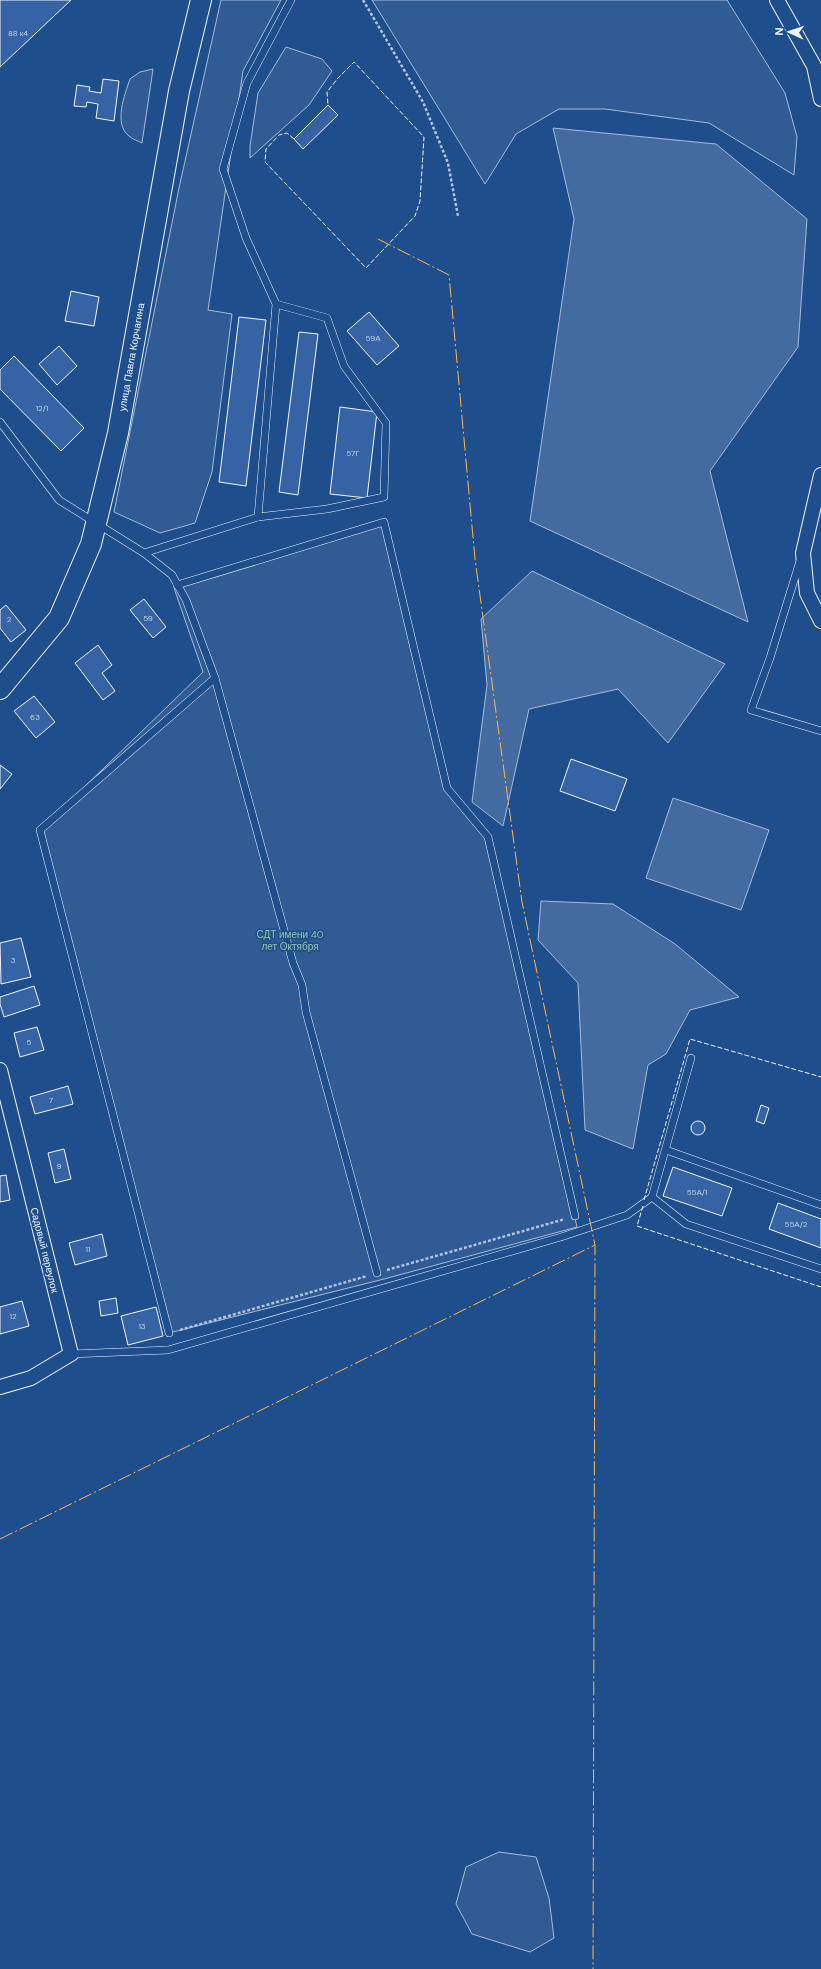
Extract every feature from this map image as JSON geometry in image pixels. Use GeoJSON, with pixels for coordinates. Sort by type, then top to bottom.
{"type":"FeatureCollection","features":[{"type":"Feature","properties":{"kind":"main road","name":"улица Павла Корчагина"},"geometry":{"type":"LineString","coordinates":[[0,689],[59,618],[91,544],[118,433],[179,91],[201,0]]}},
{"type":"Feature","properties":{"kind":"street"},"geometry":{"type":"LineString","coordinates":[[777,0],[818,67],[821,99]]}},
{"type":"Feature","properties":{"kind":"street"},"geometry":{"type":"LineString","coordinates":[[821,475],[803,553],[807,592],[821,620]]}},
{"type":"Feature","properties":{"kind":"street","name":"Садовый переулок"},"geometry":{"type":"LineString","coordinates":[[0,1070],[71,1354]]}},
{"type":"Feature","properties":{"kind":"street"},"geometry":{"type":"LineString","coordinates":[[0,1387],[31,1378],[71,1354]]}},
{"type":"Feature","properties":{"kind":"lane"},"geometry":{"type":"LineString","coordinates":[[258,517],[276,304],[246,238],[223,169],[247,83],[291,0]]}},
{"type":"Feature","properties":{"kind":"lane"},"geometry":{"type":"LineString","coordinates":[[144,553],[258,517],[327,509],[384,497],[386,423],[344,366],[327,318],[276,304]]}},
{"type":"Feature","properties":{"kind":"lane"},"geometry":{"type":"LineString","coordinates":[[0,422],[59,500],[144,553],[172,575],[186,600],[215,678],[293,963],[302,985],[306,1012],[378,1273]]}},
{"type":"Feature","properties":{"kind":"lane"},"geometry":{"type":"LineString","coordinates":[[177,585],[384,522],[447,788],[488,837],[575,1216]]}},
{"type":"Feature","properties":{"kind":"lane"},"geometry":{"type":"LineString","coordinates":[[803,553],[770,658],[751,710],[821,731]]}},
{"type":"Feature","properties":{"kind":"lane"},"geometry":{"type":"LineString","coordinates":[[169,1333],[40,830],[215,678]]}},
{"type":"Feature","properties":{"kind":"lane"},"geometry":{"type":"LineString","coordinates":[[71,1354],[168,1350],[627,1216],[652,1197],[691,1058]]}},
{"type":"Feature","properties":{"kind":"lane"},"geometry":{"type":"LineString","coordinates":[[666,1150],[821,1205]]}},
{"type":"Feature","properties":{"kind":"lane"},"geometry":{"type":"LineString","coordinates":[[652,1197],[686,1224],[821,1269]]}},
{"type":"Feature","properties":{"kind":"path"},"geometry":{"type":"LineString","coordinates":[[363,0],[423,102],[448,163],[458,216]]}},
{"type":"Feature","properties":{"kind":"green space"},"geometry":{"type":"Polygon","coordinates":[[[221,0],[281,0],[243,71],[208,310],[232,314],[212,472],[195,523],[160,533],[114,512],[179,188],[221,0]]]}},
{"type":"Feature","properties":{"kind":"green space"},"geometry":{"type":"Polygon","coordinates":[[[372,0],[727,0],[785,93],[797,137],[794,175],[709,123],[605,109],[559,109],[516,134],[485,184],[372,0]]]}},
{"type":"Feature","properties":{"kind":"green space"},"geometry":{"type":"Polygon","coordinates":[[[286,47],[322,59],[332,71],[309,105],[250,158],[250,146],[258,93],[286,47]]]}},
{"type":"Feature","properties":{"kind":"green space"},"geometry":{"type":"Polygon","coordinates":[[[153,69],[142,143],[130,137],[124,131],[121,117],[123,100],[130,79],[140,72],[153,69]]]}},
{"type":"Feature","properties":{"kind":"green space","name":"СДТ имени 40 лет Октября"},"geometry":{"type":"Polygon","coordinates":[[[384,522],[447,788],[488,837],[577,1227],[384,1279],[169,1333],[40,830],[203,672],[174,588],[384,522]]]}},
{"type":"Feature","properties":{"kind":"green space"},"geometry":{"type":"Polygon","coordinates":[[[499,1852],[536,1857],[549,1898],[554,1938],[530,1952],[472,1934],[456,1904],[466,1867],[499,1852]]]}},
{"type":"Feature","properties":{"kind":"shaded area"},"geometry":{"type":"Polygon","coordinates":[[[553,128],[716,144],[807,219],[798,347],[710,471],[748,622],[530,521],[574,219],[553,128]]]}},
{"type":"Feature","properties":{"kind":"shaded area"},"geometry":{"type":"Polygon","coordinates":[[[532,571],[725,664],[668,743],[618,689],[529,709],[503,826],[472,802],[487,685],[481,619],[532,571]]]}},
{"type":"Feature","properties":{"kind":"shaded area"},"geometry":{"type":"Polygon","coordinates":[[[673,798],[769,830],[741,910],[646,878],[673,798]]]}},
{"type":"Feature","properties":{"kind":"shaded area"},"geometry":{"type":"Polygon","coordinates":[[[541,901],[613,904],[675,944],[739,997],[690,1010],[666,1054],[648,1065],[633,1149],[585,1130],[578,983],[538,940],[541,901]]]}},
{"type":"Feature","properties":{"kind":"building"},"geometry":{"type":"Polygon","coordinates":[[[0,0],[71,0],[0,67],[0,0]]]}},
{"type":"Feature","properties":{"kind":"building"},"geometry":{"type":"Polygon","coordinates":[[[103,79],[119,81],[114,121],[96,118],[98,104],[87,102],[86,107],[74,106],[77,85],[90,87],[89,91],[101,93],[103,79]]]}},
{"type":"Feature","properties":{"kind":"building"},"geometry":{"type":"Polygon","coordinates":[[[328,105],[338,115],[303,149],[294,139],[328,105]]]}},
{"type":"Feature","properties":{"kind":"building"},"geometry":{"type":"Polygon","coordinates":[[[71,291],[99,297],[94,326],[65,321],[71,291]]]}},
{"type":"Feature","properties":{"kind":"building"},"geometry":{"type":"Polygon","coordinates":[[[369,312],[399,346],[377,365],[347,331],[369,312]]]}},
{"type":"Feature","properties":{"kind":"building"},"geometry":{"type":"Polygon","coordinates":[[[239,317],[266,320],[246,486],[219,482],[239,317]]]}},
{"type":"Feature","properties":{"kind":"building"},"geometry":{"type":"Polygon","coordinates":[[[299,332],[318,334],[298,495],[279,492],[299,332]]]}},
{"type":"Feature","properties":{"kind":"building"},"geometry":{"type":"Polygon","coordinates":[[[59,346],[77,366],[57,385],[39,364],[59,346]]]}},
{"type":"Feature","properties":{"kind":"building"},"geometry":{"type":"Polygon","coordinates":[[[14,356],[84,428],[61,451],[0,389],[0,370],[14,356]]]}},
{"type":"Feature","properties":{"kind":"building"},"geometry":{"type":"Polygon","coordinates":[[[340,407],[377,412],[367,498],[330,494],[340,407]]]}},
{"type":"Feature","properties":{"kind":"building"},"geometry":{"type":"Polygon","coordinates":[[[144,599],[166,627],[153,638],[130,610],[144,599]]]}},
{"type":"Feature","properties":{"kind":"building"},"geometry":{"type":"Polygon","coordinates":[[[6,605],[26,630],[11,642],[0,628],[0,610],[6,605]]]}},
{"type":"Feature","properties":{"kind":"building"},"geometry":{"type":"Polygon","coordinates":[[[98,645],[112,665],[102,673],[115,691],[103,700],[75,663],[98,645]]]}},
{"type":"Feature","properties":{"kind":"building"},"geometry":{"type":"Polygon","coordinates":[[[34,696],[55,722],[36,738],[14,711],[34,696]]]}},
{"type":"Feature","properties":{"kind":"building"},"geometry":{"type":"Polygon","coordinates":[[[571,759],[627,779],[615,811],[560,791],[571,759]]]}},
{"type":"Feature","properties":{"kind":"building"},"geometry":{"type":"Polygon","coordinates":[[[0,765],[12,774],[0,789],[0,765]]]}},
{"type":"Feature","properties":{"kind":"building"},"geometry":{"type":"Polygon","coordinates":[[[21,938],[31,977],[1,984],[0,943],[21,938]]]}},
{"type":"Feature","properties":{"kind":"building"},"geometry":{"type":"Polygon","coordinates":[[[34,986],[40,1005],[4,1017],[0,1004],[0,997],[34,986]]]}},
{"type":"Feature","properties":{"kind":"building"},"geometry":{"type":"Polygon","coordinates":[[[37,1027],[44,1050],[20,1057],[14,1033],[37,1027]]]}},
{"type":"Feature","properties":{"kind":"building"},"geometry":{"type":"Polygon","coordinates":[[[68,1086],[73,1104],[35,1114],[30,1097],[68,1086]]]}},
{"type":"Feature","properties":{"kind":"building"},"geometry":{"type":"Polygon","coordinates":[[[761,1105],[769,1108],[764,1124],[756,1121],[761,1105]]]}},
{"type":"Feature","properties":{"kind":"building"},"geometry":{"type":"Polygon","coordinates":[[[695,1121],[701,1121],[705,1125],[705,1131],[701,1135],[695,1135],[691,1131],[691,1125],[695,1121]]]}},
{"type":"Feature","properties":{"kind":"building"},"geometry":{"type":"Polygon","coordinates":[[[64,1149],[71,1179],[55,1183],[48,1153],[64,1149]]]}},
{"type":"Feature","properties":{"kind":"building"},"geometry":{"type":"Polygon","coordinates":[[[673,1167],[732,1188],[722,1216],[663,1196],[673,1167]]]}},
{"type":"Feature","properties":{"kind":"building"},"geometry":{"type":"Polygon","coordinates":[[[6,1175],[10,1200],[0,1202],[0,1176],[6,1175]]]}},
{"type":"Feature","properties":{"kind":"building"},"geometry":{"type":"Polygon","coordinates":[[[778,1203],[821,1219],[821,1248],[769,1229],[778,1203]]]}},
{"type":"Feature","properties":{"kind":"building"},"geometry":{"type":"Polygon","coordinates":[[[102,1234],[107,1256],[75,1265],[69,1243],[102,1234]]]}},
{"type":"Feature","properties":{"kind":"building"},"geometry":{"type":"Polygon","coordinates":[[[116,1298],[118,1313],[101,1316],[99,1301],[116,1298]]]}},
{"type":"Feature","properties":{"kind":"building"},"geometry":{"type":"Polygon","coordinates":[[[22,1301],[29,1326],[0,1334],[0,1307],[22,1301]]]}},
{"type":"Feature","properties":{"kind":"building"},"geometry":{"type":"Polygon","coordinates":[[[156,1307],[163,1336],[128,1345],[121,1316],[156,1307]]]}},
{"type":"Feature","properties":{"kind":"fence"},"geometry":{"type":"LineString","coordinates":[[294,139],[287,133],[279,135],[266,149],[265,162],[366,268],[415,216],[420,201],[424,137],[354,62],[327,92],[328,105]]}},
{"type":"Feature","properties":{"kind":"fence"},"geometry":{"type":"LineString","coordinates":[[644,1200],[690,1039],[821,1077]]}},
{"type":"Feature","properties":{"kind":"fence"},"geometry":{"type":"LineString","coordinates":[[643,1206],[637,1226],[821,1287]]}},
{"type":"Feature","properties":{"kind":"power"},"geometry":{"type":"LineString","coordinates":[[378,239],[449,275],[475,559],[522,902],[595,1245]]}},
{"type":"Feature","properties":{"kind":"power"},"geometry":{"type":"LineString","coordinates":[[0,1539],[595,1245],[593,1969]]}}]}
